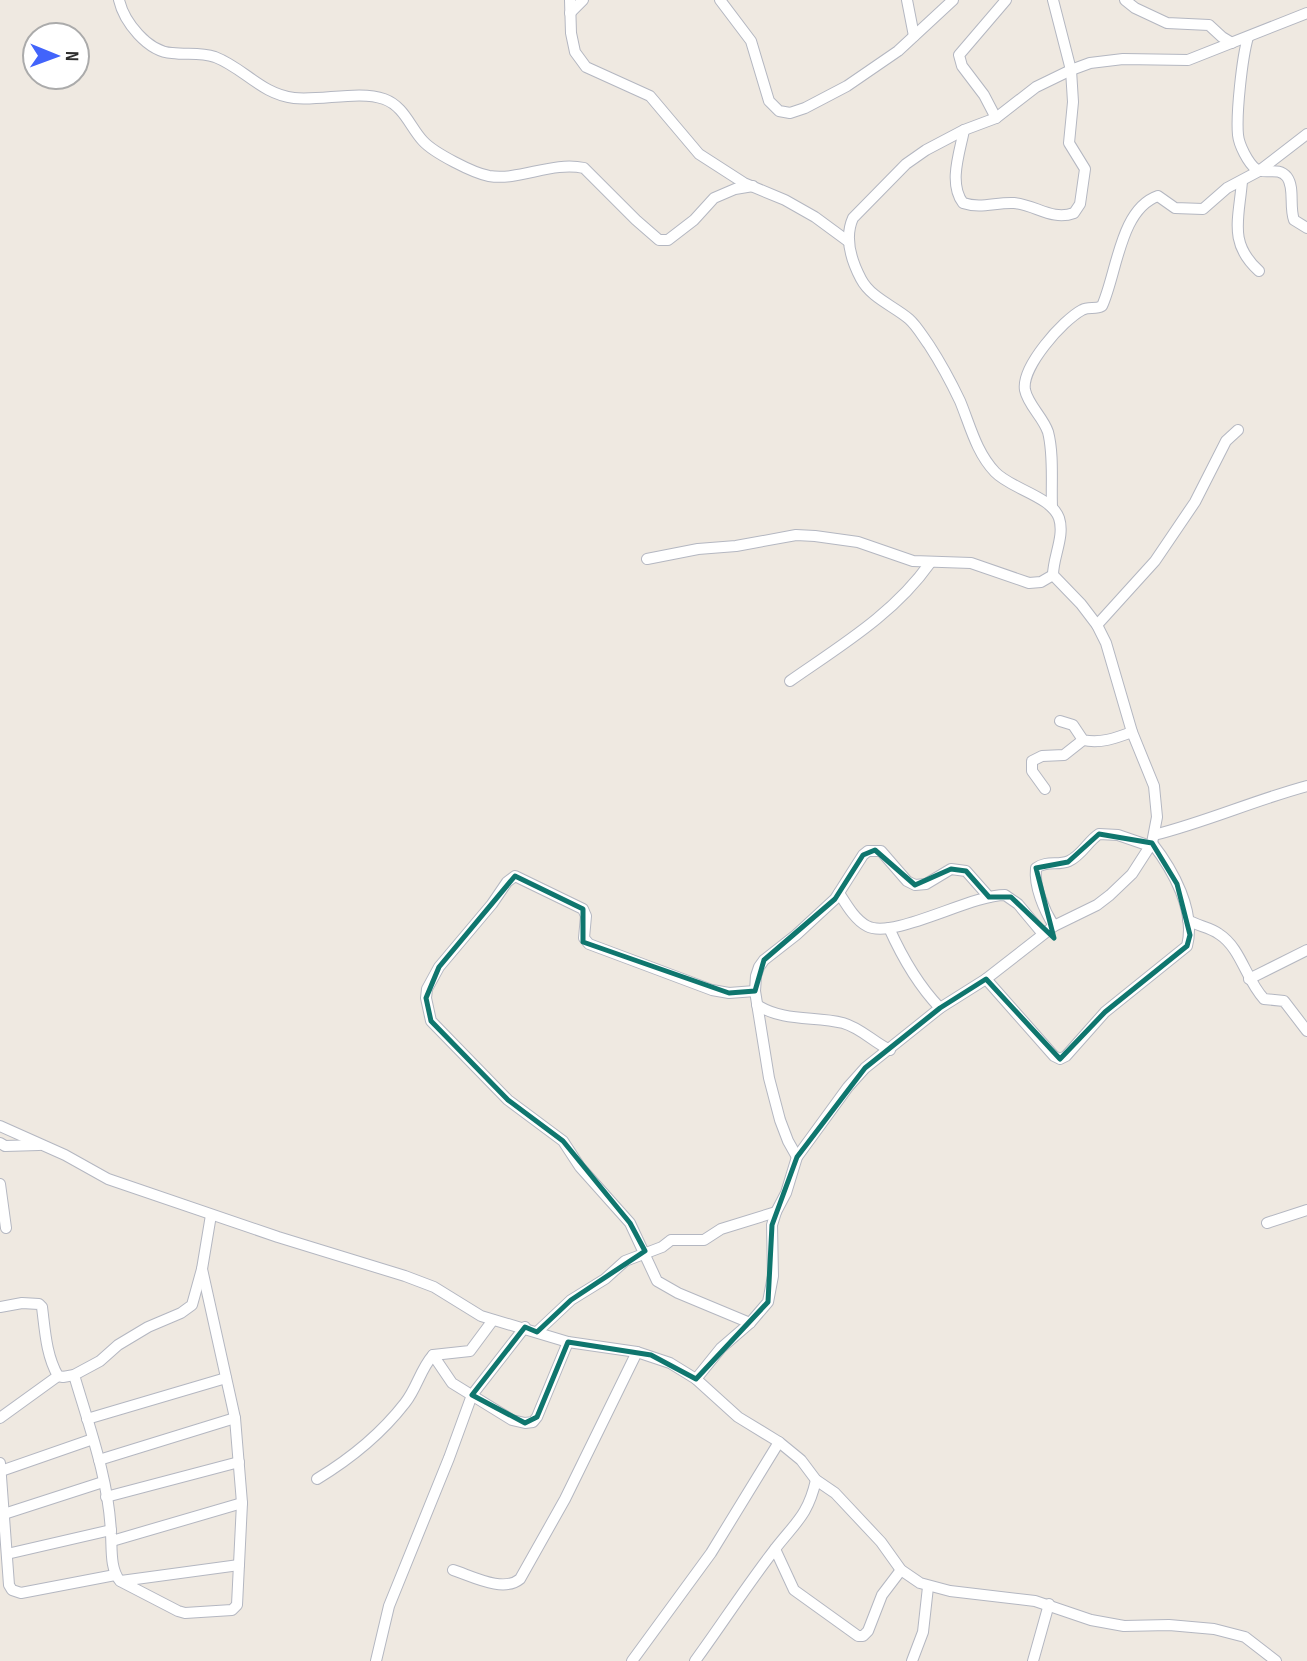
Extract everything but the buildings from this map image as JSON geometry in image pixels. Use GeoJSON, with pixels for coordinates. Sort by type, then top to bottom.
{"type":"FeatureCollection","features":[{"type":"Feature","properties":{"kind":"street"},"geometry":{"type":"LineString","coordinates":[[119,0],[122,14],[157,49],[171,54],[195,53],[216,57],[276,95],[308,99],[386,99],[400,110],[425,144],[489,177],[560,168],[584,168],[635,220],[659,240],[668,240],[694,220],[714,198],[735,189],[753,186]]}},
{"type":"Feature","properties":{"kind":"street"},"geometry":{"type":"LineString","coordinates":[[570,0],[575,52],[586,67],[650,96],[699,154],[744,183],[815,217],[849,242]]}},
{"type":"Feature","properties":{"kind":"street"},"geometry":{"type":"LineString","coordinates":[[570,13],[583,0]]}},
{"type":"Feature","properties":{"kind":"street"},"geometry":{"type":"LineString","coordinates":[[720,0],[751,41],[769,101],[774,108],[784,113],[805,108],[846,86],[898,51],[953,0]]}},
{"type":"Feature","properties":{"kind":"street"},"geometry":{"type":"LineString","coordinates":[[907,0],[914,36]]}},
{"type":"Feature","properties":{"kind":"street"},"geometry":{"type":"LineString","coordinates":[[996,118],[984,95],[962,66],[959,55],[1006,0]]}},
{"type":"Feature","properties":{"kind":"street"},"geometry":{"type":"LineString","coordinates":[[964,130],[956,182],[963,203],[984,206],[1015,203],[1056,215],[1074,214],[1080,204],[1085,169],[1069,143],[1073,102],[1071,70],[1053,0]]}},
{"type":"Feature","properties":{"kind":"street"},"geometry":{"type":"LineString","coordinates":[[1125,0],[1135,8],[1167,23],[1209,25],[1232,43]]}},
{"type":"Feature","properties":{"kind":"street"},"geometry":{"type":"LineString","coordinates":[[1052,507],[1006,481],[990,467],[959,400],[913,323],[862,282],[849,242],[849,228],[853,218],[906,164],[926,150],[964,130],[996,118],[1036,87],[1071,70],[1124,59],[1188,60],[1307,13]]}},
{"type":"Feature","properties":{"kind":"street"},"geometry":{"type":"LineString","coordinates":[[1248,37],[1238,134],[1250,160],[1259,171]]}},
{"type":"Feature","properties":{"kind":"street"},"geometry":{"type":"LineString","coordinates":[[1053,575],[1060,520],[1052,507],[1048,432],[1025,389],[1025,376],[1031,363],[1078,312],[1102,306],[1126,232],[1135,214],[1144,205],[1158,196],[1175,208],[1202,209],[1227,188],[1259,171],[1307,134]]}},
{"type":"Feature","properties":{"kind":"street"},"geometry":{"type":"LineString","coordinates":[[1259,171],[1278,171],[1286,176],[1289,181],[1293,220],[1307,228]]}},
{"type":"Feature","properties":{"kind":"street"},"geometry":{"type":"LineString","coordinates":[[1242,181],[1238,237],[1247,260],[1259,271]]}},
{"type":"Feature","properties":{"kind":"street"},"geometry":{"type":"LineString","coordinates":[[1097,625],[1155,561],[1195,502],[1226,441],[1238,430]]}},
{"type":"Feature","properties":{"kind":"street"},"geometry":{"type":"LineString","coordinates":[[647,559],[675,552],[736,546],[796,535],[858,542],[914,561],[971,563],[1036,584],[1053,575]]}},
{"type":"Feature","properties":{"kind":"street"},"geometry":{"type":"LineString","coordinates":[[790,681],[839,648],[902,598],[930,563]]}},
{"type":"Feature","properties":{"kind":"street"},"geometry":{"type":"LineString","coordinates":[[696,1379],[721,1348],[768,1303],[773,1276],[772,1224],[786,1193],[797,1157],[865,1068],[940,1009],[986,979],[1054,926],[1097,905],[1110,895],[1132,874],[1152,842],[1157,817],[1156,796],[1132,732],[1106,643],[1097,625],[1081,604],[1053,575]]}},
{"type":"Feature","properties":{"kind":"street"},"geometry":{"type":"LineString","coordinates":[[1060,721],[1073,725],[1083,740]]}},
{"type":"Feature","properties":{"kind":"street"},"geometry":{"type":"LineString","coordinates":[[1045,789],[1032,771],[1032,761],[1042,756],[1064,755],[1083,740],[1102,741],[1132,732]]}},
{"type":"Feature","properties":{"kind":"street"},"geometry":{"type":"LineString","coordinates":[[1054,926],[1047,915],[1037,885],[1036,868],[1042,863],[1068,862],[1099,834],[1152,842],[1179,829],[1272,795],[1307,786]]}},
{"type":"Feature","properties":{"kind":"street"},"geometry":{"type":"LineString","coordinates":[[986,979],[1054,1056],[1060,1059],[1066,1056],[1105,1012],[1187,946],[1190,935],[1188,920],[1177,884],[1167,862],[1152,842]]}},
{"type":"Feature","properties":{"kind":"street"},"geometry":{"type":"LineString","coordinates":[[797,1157],[780,1120],[769,1078],[755,991],[759,967],[764,960],[796,935],[839,893],[863,855],[875,850],[886,855],[907,881],[915,885],[926,884],[951,869],[960,870],[970,874],[989,897]]}},
{"type":"Feature","properties":{"kind":"street"},"geometry":{"type":"LineString","coordinates":[[750,1323],[663,1286],[653,1274],[630,1223],[580,1167],[564,1141],[508,1100],[431,1021],[427,1007],[427,989],[439,967],[464,934],[515,876],[583,909],[586,916],[584,938],[589,944],[712,990],[729,993],[755,991]]}},
{"type":"Feature","properties":{"kind":"street"},"geometry":{"type":"LineString","coordinates":[[839,893],[865,926],[875,929],[889,928],[989,897],[1005,895],[1011,897],[1043,934]]}},
{"type":"Feature","properties":{"kind":"street"},"geometry":{"type":"LineString","coordinates":[[1188,920],[1220,934],[1264,999],[1284,1001],[1307,1031]]}},
{"type":"Feature","properties":{"kind":"street"},"geometry":{"type":"LineString","coordinates":[[889,928],[906,962],[940,1009]]}},
{"type":"Feature","properties":{"kind":"street"},"geometry":{"type":"LineString","coordinates":[[1249,979],[1307,950]]}},
{"type":"Feature","properties":{"kind":"street"},"geometry":{"type":"LineString","coordinates":[[757,1005],[777,1015],[828,1020],[856,1027],[877,1044],[890,1049]]}},
{"type":"Feature","properties":{"kind":"street"},"geometry":{"type":"LineString","coordinates":[[0,1126],[65,1155],[108,1179],[211,1215],[405,1276],[434,1287],[471,1311],[493,1320],[525,1327],[568,1342],[637,1352],[670,1363],[696,1379],[738,1417],[779,1442],[801,1460],[816,1480],[835,1493],[873,1533],[901,1570],[928,1587],[1049,1604],[1091,1620],[1124,1626],[1201,1627],[1238,1635],[1271,1659]]}},
{"type":"Feature","properties":{"kind":"street"},"geometry":{"type":"LineString","coordinates":[[2,1147],[39,1145]]}},
{"type":"Feature","properties":{"kind":"street"},"geometry":{"type":"LineString","coordinates":[[0,1184],[6,1228]]}},
{"type":"Feature","properties":{"kind":"street"},"geometry":{"type":"LineString","coordinates":[[1267,1223],[1307,1210]]}},
{"type":"Feature","properties":{"kind":"street"},"geometry":{"type":"LineString","coordinates":[[537,1332],[571,1300],[605,1279],[625,1261],[662,1247],[670,1240],[704,1240],[721,1228],[776,1212]]}},
{"type":"Feature","properties":{"kind":"street"},"geometry":{"type":"LineString","coordinates":[[0,1418],[58,1376],[74,1375],[100,1361],[118,1345],[148,1327],[181,1313],[192,1305],[202,1269],[211,1215]]}},
{"type":"Feature","properties":{"kind":"street"},"geometry":{"type":"LineString","coordinates":[[117,1578],[185,1613],[232,1610],[237,1605],[242,1503],[235,1418],[202,1269]]}},
{"type":"Feature","properties":{"kind":"street"},"geometry":{"type":"LineString","coordinates":[[0,1307],[33,1302],[42,1307],[49,1350],[58,1376]]}},
{"type":"Feature","properties":{"kind":"street"},"geometry":{"type":"LineString","coordinates":[[317,1479],[345,1462],[372,1439],[405,1404],[425,1364],[433,1355],[470,1351],[493,1320]]}},
{"type":"Feature","properties":{"kind":"street"},"geometry":{"type":"LineString","coordinates":[[376,1661],[389,1606],[472,1395],[525,1327]]}},
{"type":"Feature","properties":{"kind":"street"},"geometry":{"type":"LineString","coordinates":[[433,1355],[452,1383],[512,1420],[533,1422],[568,1342]]}},
{"type":"Feature","properties":{"kind":"street"},"geometry":{"type":"LineString","coordinates":[[453,1570],[504,1585],[520,1579],[559,1510],[637,1352]]}},
{"type":"Feature","properties":{"kind":"street"},"geometry":{"type":"LineString","coordinates":[[74,1375],[99,1460],[117,1578]]}},
{"type":"Feature","properties":{"kind":"street"},"geometry":{"type":"LineString","coordinates":[[88,1419],[226,1378]]}},
{"type":"Feature","properties":{"kind":"street"},"geometry":{"type":"LineString","coordinates":[[99,1460],[235,1418]]}},
{"type":"Feature","properties":{"kind":"street"},"geometry":{"type":"LineString","coordinates":[[1,1471],[93,1439]]}},
{"type":"Feature","properties":{"kind":"street"},"geometry":{"type":"LineString","coordinates":[[632,1661],[711,1553],[779,1442]]}},
{"type":"Feature","properties":{"kind":"street"},"geometry":{"type":"LineString","coordinates":[[106,1497],[239,1462]]}},
{"type":"Feature","properties":{"kind":"street"},"geometry":{"type":"LineString","coordinates":[[0,1463],[9,1585],[16,1592],[117,1578],[239,1566]]}},
{"type":"Feature","properties":{"kind":"street"},"geometry":{"type":"LineString","coordinates":[[695,1661],[775,1549],[801,1519],[809,1506],[816,1480]]}},
{"type":"Feature","properties":{"kind":"street"},"geometry":{"type":"LineString","coordinates":[[4,1514],[103,1482]]}},
{"type":"Feature","properties":{"kind":"street"},"geometry":{"type":"LineString","coordinates":[[7,1554],[111,1535],[242,1503]]}},
{"type":"Feature","properties":{"kind":"street"},"geometry":{"type":"LineString","coordinates":[[775,1549],[794,1590],[858,1636],[863,1636],[868,1631],[882,1595],[901,1570]]}},
{"type":"Feature","properties":{"kind":"street"},"geometry":{"type":"LineString","coordinates":[[912,1661],[923,1632],[928,1587]]}},
{"type":"Feature","properties":{"kind":"street"},"geometry":{"type":"LineString","coordinates":[[1033,1661],[1049,1604]]}},
{"type":"Feature","properties":{"kind":"highlighted area"},"geometry":{"type":"Polygon","coordinates":[[[1099,834],[1152,843],[1177,884],[1190,935],[1187,946],[1105,1012],[1060,1059],[986,979],[940,1008],[865,1068],[797,1157],[772,1225],[768,1302],[696,1379],[651,1355],[568,1342],[537,1417],[525,1423],[472,1395],[525,1327],[537,1332],[571,1300],[645,1251],[630,1223],[563,1141],[508,1100],[431,1021],[426,998],[439,967],[515,876],[583,909],[583,942],[729,993],[755,991],[764,960],[835,899],[863,855],[875,850],[915,885],[951,869],[966,871],[989,897],[1011,897],[1054,938],[1036,868],[1068,862],[1099,834]]]}}]}
